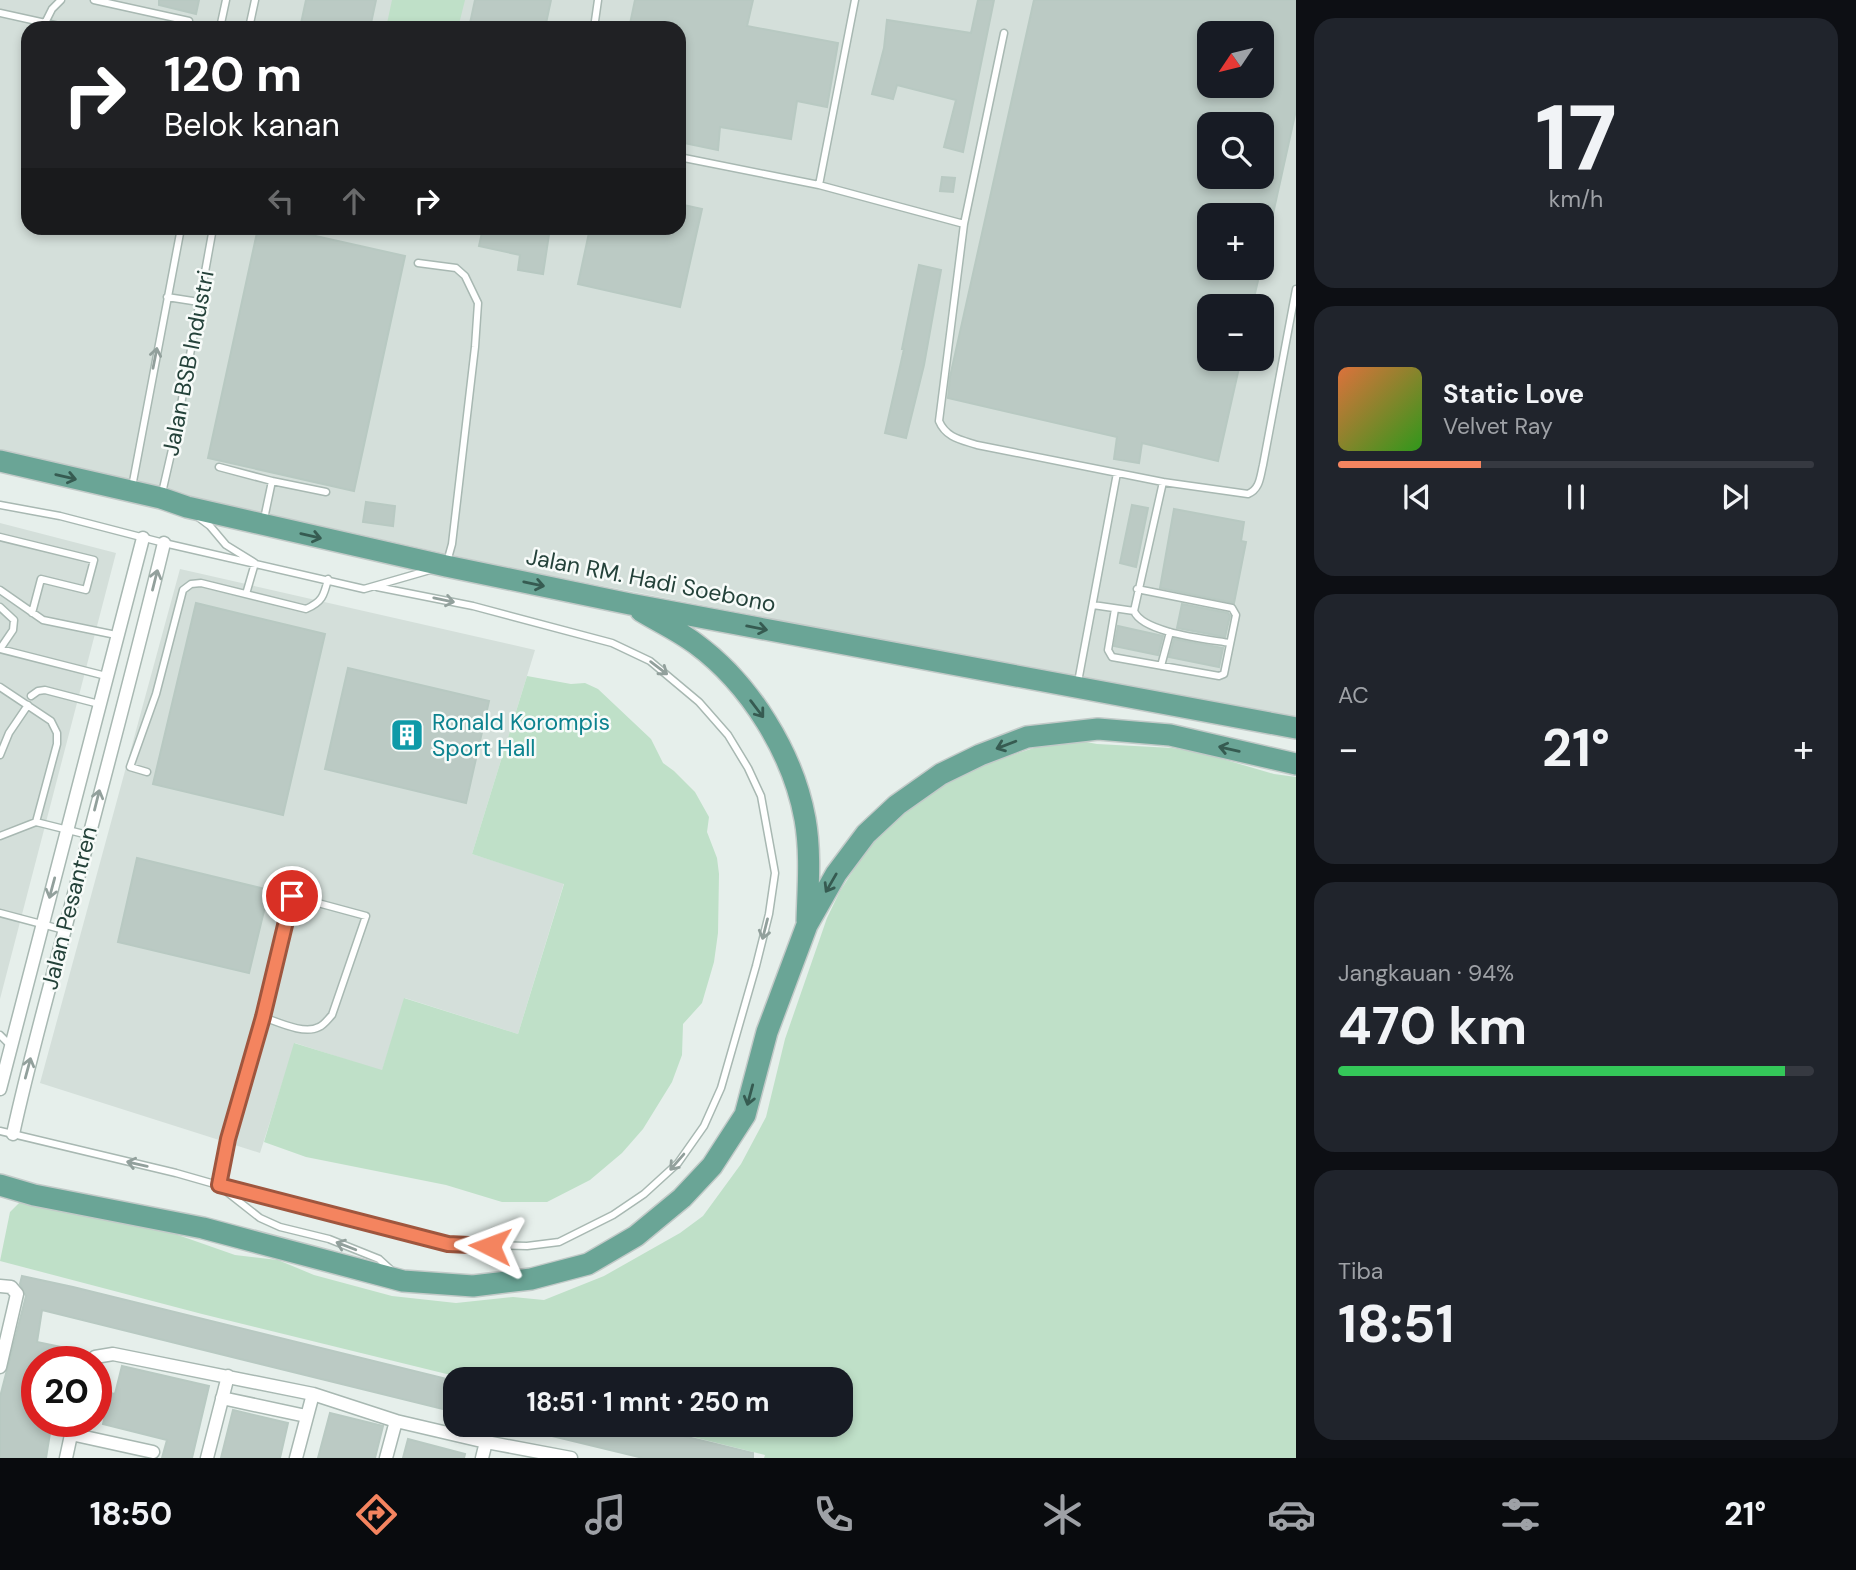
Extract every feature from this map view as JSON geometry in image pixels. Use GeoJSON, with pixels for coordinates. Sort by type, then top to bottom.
{"type":"FeatureCollection","features":[{"type":"Feature","properties":{"kind":"main road","name":"Jalan RM. Hadi Soebono"},"geometry":{"type":"LineString","coordinates":[[0,461],[161,498],[263,525],[630,604],[1296,728]]}},
{"type":"Feature","properties":{"kind":"main road"},"geometry":{"type":"LineString","coordinates":[[630,604],[696,645],[740,685],[766,720],[794,779],[805,819],[808,861],[807,925]]}},
{"type":"Feature","properties":{"kind":"main road"},"geometry":{"type":"LineString","coordinates":[[1,1189],[203,1228],[402,1281],[473,1286],[531,1279],[588,1264],[636,1236],[682,1198],[712,1166],[745,1115],[767,1032],[807,925],[835,874],[866,834],[897,805],[941,774],[1027,737],[1098,729],[1170,735],[1296,764]]}},
{"type":"Feature","properties":{"kind":"street","name":"Jalan Pesantren"},"geometry":{"type":"LineString","coordinates":[[0,1089],[143,538]]}},
{"type":"Feature","properties":{"kind":"street","name":"Jalan Pesantren"},"geometry":{"type":"LineString","coordinates":[[6,1133],[26,1074],[130,683],[164,543]]}},
{"type":"Feature","properties":{"kind":"street"},"geometry":{"type":"LineString","coordinates":[[106,676],[130,683]]}},
{"type":"Feature","properties":{"kind":"street"},"geometry":{"type":"LineString","coordinates":[[0,1286],[11,1287],[17,1294],[0,1367]]}},
{"type":"Feature","properties":{"kind":"street"},"geometry":{"type":"LineString","coordinates":[[112,1354],[313,1394],[396,1421],[571,1458]]}},
{"type":"Feature","properties":{"kind":"street"},"geometry":{"type":"LineString","coordinates":[[207,1458],[228,1376]]}},
{"type":"Feature","properties":{"kind":"street"},"geometry":{"type":"LineString","coordinates":[[296,1458],[313,1394]]}},
{"type":"Feature","properties":{"kind":"street"},"geometry":{"type":"LineString","coordinates":[[222,1398],[306,1416]]}},
{"type":"Feature","properties":{"kind":"street"},"geometry":{"type":"LineString","coordinates":[[386,1458],[396,1421]]}},
{"type":"Feature","properties":{"kind":"street"},"geometry":{"type":"LineString","coordinates":[[66,1458],[71,1437]]}},
{"type":"Feature","properties":{"kind":"street"},"geometry":{"type":"LineString","coordinates":[[90,1437],[119,1452],[153,1452]]}},
{"type":"Feature","properties":{"kind":"street"},"geometry":{"type":"LineString","coordinates":[[482,1458],[486,1442]]}},
{"type":"Feature","properties":{"kind":"lane"},"geometry":{"type":"LineString","coordinates":[[46,21],[61,0]]}},
{"type":"Feature","properties":{"kind":"lane"},"geometry":{"type":"LineString","coordinates":[[94,0],[189,21]]}},
{"type":"Feature","properties":{"kind":"lane"},"geometry":{"type":"LineString","coordinates":[[222,21],[226,0]]}},
{"type":"Feature","properties":{"kind":"lane"},"geometry":{"type":"LineString","coordinates":[[250,21],[255,0]]}},
{"type":"Feature","properties":{"kind":"lane"},"geometry":{"type":"LineString","coordinates":[[595,21],[598,0]]}},
{"type":"Feature","properties":{"kind":"lane"},"geometry":{"type":"LineString","coordinates":[[819,185],[855,0]]}},
{"type":"Feature","properties":{"kind":"lane"},"geometry":{"type":"LineString","coordinates":[[0,13],[36,21]]}},
{"type":"Feature","properties":{"kind":"lane"},"geometry":{"type":"LineString","coordinates":[[1004,33],[964,224],[939,412],[942,430],[950,436],[977,445],[1163,482],[1248,494],[1258,486],[1296,289]]}},
{"type":"Feature","properties":{"kind":"lane"},"geometry":{"type":"LineString","coordinates":[[686,158],[819,185],[964,224]]}},
{"type":"Feature","properties":{"kind":"lane","name":"Jalan BSB Industri"},"geometry":{"type":"LineString","coordinates":[[132,492],[180,235]]}},
{"type":"Feature","properties":{"kind":"lane","name":"Jalan BSB Industri"},"geometry":{"type":"LineString","coordinates":[[161,498],[176,432],[212,235]]}},
{"type":"Feature","properties":{"kind":"lane"},"geometry":{"type":"LineString","coordinates":[[0,505],[60,516],[364,589],[446,566],[452,544],[478,303],[466,275],[456,268],[418,263]]}},
{"type":"Feature","properties":{"kind":"lane"},"geometry":{"type":"LineString","coordinates":[[167,297],[199,302]]}},
{"type":"Feature","properties":{"kind":"lane"},"geometry":{"type":"LineString","coordinates":[[219,467],[326,492]]}},
{"type":"Feature","properties":{"kind":"lane"},"geometry":{"type":"LineString","coordinates":[[1077,688],[1117,472]]}},
{"type":"Feature","properties":{"kind":"lane"},"geometry":{"type":"LineString","coordinates":[[263,525],[272,481]]}},
{"type":"Feature","properties":{"kind":"lane"},"geometry":{"type":"LineString","coordinates":[[1163,482],[1138,589],[1134,611],[1136,617],[1144,623],[1170,632],[1230,643]]}},
{"type":"Feature","properties":{"kind":"lane"},"geometry":{"type":"LineString","coordinates":[[187,507],[211,526],[226,545],[255,563]]}},
{"type":"Feature","properties":{"kind":"lane"},"geometry":{"type":"LineString","coordinates":[[0,537],[94,560],[86,590],[41,579],[32,613]]}},
{"type":"Feature","properties":{"kind":"lane"},"geometry":{"type":"LineString","coordinates":[[246,594],[255,563]]}},
{"type":"Feature","properties":{"kind":"lane"},"geometry":{"type":"LineString","coordinates":[[146,772],[130,767],[156,694],[183,590],[191,583],[201,583],[306,609],[324,598],[328,579]]}},
{"type":"Feature","properties":{"kind":"lane"},"geometry":{"type":"LineString","coordinates":[[6,1133],[176,1173],[448,1244],[527,1246],[559,1241],[613,1215],[643,1194],[678,1163],[704,1126],[721,1087],[759,953],[769,914],[775,873],[761,796],[748,768],[728,735],[699,702],[650,661],[612,643],[473,606],[377,586]]}},
{"type":"Feature","properties":{"kind":"lane"},"geometry":{"type":"LineString","coordinates":[[1115,609],[1108,650],[1110,655],[1161,666],[1222,675],[1225,672],[1236,615],[1232,608],[1138,589]]}},
{"type":"Feature","properties":{"kind":"lane"},"geometry":{"type":"LineString","coordinates":[[0,590],[43,620],[116,635]]}},
{"type":"Feature","properties":{"kind":"lane"},"geometry":{"type":"LineString","coordinates":[[1093,605],[1134,611]]}},
{"type":"Feature","properties":{"kind":"lane"},"geometry":{"type":"LineString","coordinates":[[0,607],[14,620],[13,630],[0,649],[106,676]]}},
{"type":"Feature","properties":{"kind":"lane"},"geometry":{"type":"LineString","coordinates":[[1161,666],[1170,632]]}},
{"type":"Feature","properties":{"kind":"lane"},"geometry":{"type":"LineString","coordinates":[[0,687],[51,721],[57,733],[57,744],[36,822]]}},
{"type":"Feature","properties":{"kind":"lane"},"geometry":{"type":"LineString","coordinates":[[31,696],[46,690],[99,704]]}},
{"type":"Feature","properties":{"kind":"lane"},"geometry":{"type":"LineString","coordinates":[[0,755],[9,733],[28,705]]}},
{"type":"Feature","properties":{"kind":"lane"},"geometry":{"type":"LineString","coordinates":[[0,836],[36,822],[88,835]]}},
{"type":"Feature","properties":{"kind":"lane"},"geometry":{"type":"LineString","coordinates":[[219,1185],[228,1139],[263,1017],[292,896],[366,916],[332,1016],[319,1027],[310,1029],[263,1017]]}},
{"type":"Feature","properties":{"kind":"lane"},"geometry":{"type":"LineString","coordinates":[[0,913],[64,930]]}},
{"type":"Feature","properties":{"kind":"lane"},"geometry":{"type":"LineString","coordinates":[[0,1035],[11,1047]]}},
{"type":"Feature","properties":{"kind":"lane"},"geometry":{"type":"LineString","coordinates":[[219,1185],[260,1218],[280,1227],[329,1239],[379,1259],[402,1281]]}},
{"type":"Feature","properties":{"kind":"shaded area"},"geometry":{"type":"Polygon","coordinates":[[[0,0],[1296,0],[1296,720],[510,568],[0,454],[0,0]]]}},
{"type":"Feature","properties":{"kind":"shaded area"},"geometry":{"type":"Polygon","coordinates":[[[0,523],[116,553],[0,999],[0,523]]]}},
{"type":"Feature","properties":{"kind":"shaded area"},"geometry":{"type":"Polygon","coordinates":[[[180,569],[535,650],[472,854],[564,883],[518,1034],[405,998],[382,1071],[295,1043],[260,1153],[40,1083],[180,569]]]}},
{"type":"Feature","properties":{"kind":"green space"},"geometry":{"type":"Polygon","coordinates":[[[392,0],[465,0],[460,21],[388,21],[392,0]]]}},
{"type":"Feature","properties":{"kind":"green space"},"geometry":{"type":"Polygon","coordinates":[[[527,676],[571,684],[585,683],[598,689],[651,739],[663,763],[695,792],[709,817],[707,832],[717,858],[719,874],[718,933],[714,962],[702,1003],[683,1024],[682,1055],[672,1082],[643,1129],[622,1153],[590,1180],[547,1202],[502,1202],[446,1185],[306,1157],[264,1142],[294,1043],[382,1070],[404,998],[518,1034],[564,884],[472,854],[527,676]]]}},
{"type":"Feature","properties":{"kind":"green space"},"geometry":{"type":"Polygon","coordinates":[[[1065,738],[1097,744],[1172,748],[1202,753],[1274,774],[1296,777],[1296,1458],[764,1458],[765,1455],[693,1437],[853,1437],[853,1367],[443,1367],[443,1373],[0,1261],[10,1212],[22,1200],[42,1208],[158,1228],[235,1255],[278,1260],[314,1275],[392,1296],[456,1303],[513,1297],[544,1300],[604,1276],[680,1233],[703,1216],[741,1164],[766,1117],[785,1039],[827,918],[840,891],[884,827],[927,794],[975,767],[1065,738]]]}},
{"type":"Feature","properties":{"kind":"building"},"geometry":{"type":"Polygon","coordinates":[[[159,0],[199,0],[196,14],[159,5],[159,0]]]}},
{"type":"Feature","properties":{"kind":"building"},"geometry":{"type":"Polygon","coordinates":[[[306,0],[376,0],[372,21],[302,21],[306,0]]]}},
{"type":"Feature","properties":{"kind":"building"},"geometry":{"type":"Polygon","coordinates":[[[475,0],[551,0],[546,21],[470,21],[475,0]]]}},
{"type":"Feature","properties":{"kind":"building"},"geometry":{"type":"Polygon","coordinates":[[[635,0],[753,0],[747,26],[838,43],[827,107],[797,101],[791,139],[720,127],[718,150],[686,143],[686,21],[631,21],[635,0]]]}},
{"type":"Feature","properties":{"kind":"building"},"geometry":{"type":"Polygon","coordinates":[[[978,0],[994,0],[963,152],[944,147],[956,100],[897,85],[893,99],[872,94],[884,48],[887,20],[971,33],[978,0]]]}},
{"type":"Feature","properties":{"kind":"building"},"geometry":{"type":"Polygon","coordinates":[[[1034,0],[1296,0],[1296,110],[1274,209],[1274,203],[1197,203],[1197,280],[1258,280],[1255,294],[1197,294],[1197,371],[1238,371],[1218,461],[1142,443],[1139,463],[1114,459],[1117,437],[948,398],[950,377],[1034,0]]]}},
{"type":"Feature","properties":{"kind":"building"},"geometry":{"type":"Polygon","coordinates":[[[942,177],[955,178],[953,192],[940,191],[942,177]]]}},
{"type":"Feature","properties":{"kind":"building"},"geometry":{"type":"Polygon","coordinates":[[[686,206],[702,209],[680,307],[578,284],[588,235],[686,235],[686,206]]]}},
{"type":"Feature","properties":{"kind":"building"},"geometry":{"type":"Polygon","coordinates":[[[256,235],[311,235],[405,256],[354,491],[208,458],[256,235]]]}},
{"type":"Feature","properties":{"kind":"building"},"geometry":{"type":"Polygon","coordinates":[[[481,235],[549,235],[543,274],[518,270],[520,255],[479,246],[481,235]]]}},
{"type":"Feature","properties":{"kind":"building"},"geometry":{"type":"Polygon","coordinates":[[[919,265],[941,270],[924,365],[906,438],[885,433],[919,265]]]}},
{"type":"Feature","properties":{"kind":"building"},"geometry":{"type":"Polygon","coordinates":[[[366,502],[395,506],[393,526],[363,522],[366,502]]]}},
{"type":"Feature","properties":{"kind":"building"},"geometry":{"type":"Polygon","coordinates":[[[1132,505],[1148,508],[1136,567],[1120,563],[1132,505]]]}},
{"type":"Feature","properties":{"kind":"building"},"geometry":{"type":"Polygon","coordinates":[[[1174,509],[1244,522],[1241,541],[1246,542],[1234,603],[1160,588],[1174,509]]]}},
{"type":"Feature","properties":{"kind":"building"},"geometry":{"type":"Polygon","coordinates":[[[196,603],[325,634],[283,815],[153,784],[196,603]]]}},
{"type":"Feature","properties":{"kind":"building"},"geometry":{"type":"Polygon","coordinates":[[[1182,604],[1228,613],[1230,616],[1225,637],[1177,628],[1182,604]]]}},
{"type":"Feature","properties":{"kind":"building"},"geometry":{"type":"Polygon","coordinates":[[[1118,626],[1163,636],[1158,655],[1114,646],[1118,626]]]}},
{"type":"Feature","properties":{"kind":"building"},"geometry":{"type":"Polygon","coordinates":[[[1174,639],[1223,648],[1219,667],[1169,657],[1174,639]]]}},
{"type":"Feature","properties":{"kind":"building","name":"Ronald Korompis Sport Hall"},"geometry":{"type":"Polygon","coordinates":[[[348,668],[489,701],[466,803],[325,769],[348,668]]]}},
{"type":"Feature","properties":{"kind":"building"},"geometry":{"type":"Polygon","coordinates":[[[137,858],[269,890],[249,973],[118,942],[137,858]]]}},
{"type":"Feature","properties":{"kind":"building"},"geometry":{"type":"Polygon","coordinates":[[[22,1276],[73,1287],[443,1378],[443,1409],[42,1310],[37,1342],[56,1346],[21,1346],[21,1437],[49,1437],[46,1458],[0,1458],[0,1397],[26,1296],[20,1284],[22,1276]]]}},
{"type":"Feature","properties":{"kind":"building"},"geometry":{"type":"Polygon","coordinates":[[[122,1366],[209,1386],[192,1458],[162,1458],[167,1440],[112,1426],[112,1393],[115,1394],[122,1366]]]}},
{"type":"Feature","properties":{"kind":"building"},"geometry":{"type":"Polygon","coordinates":[[[233,1410],[288,1423],[280,1458],[221,1458],[233,1410]]]}},
{"type":"Feature","properties":{"kind":"building"},"geometry":{"type":"Polygon","coordinates":[[[330,1413],[383,1426],[375,1458],[318,1458],[330,1413]]]}},
{"type":"Feature","properties":{"kind":"building"},"geometry":{"type":"Polygon","coordinates":[[[556,1437],[687,1437],[753,1453],[753,1458],[643,1458],[556,1437]]]}},
{"type":"Feature","properties":{"kind":"building"},"geometry":{"type":"Polygon","coordinates":[[[408,1439],[465,1454],[464,1458],[403,1458],[408,1439]]]}},
{"type":"Feature","properties":{"kind":"place","name":"Ronald Korompis Sport Hall"},"geometry":{"type":"Point","coordinates":[407,735]}},
{"type":"Feature","properties":{"kind":"route"},"geometry":{"type":"LineString","coordinates":[[292,896],[263,1017],[228,1139],[219,1185],[448,1244],[490,1246]]}}]}
